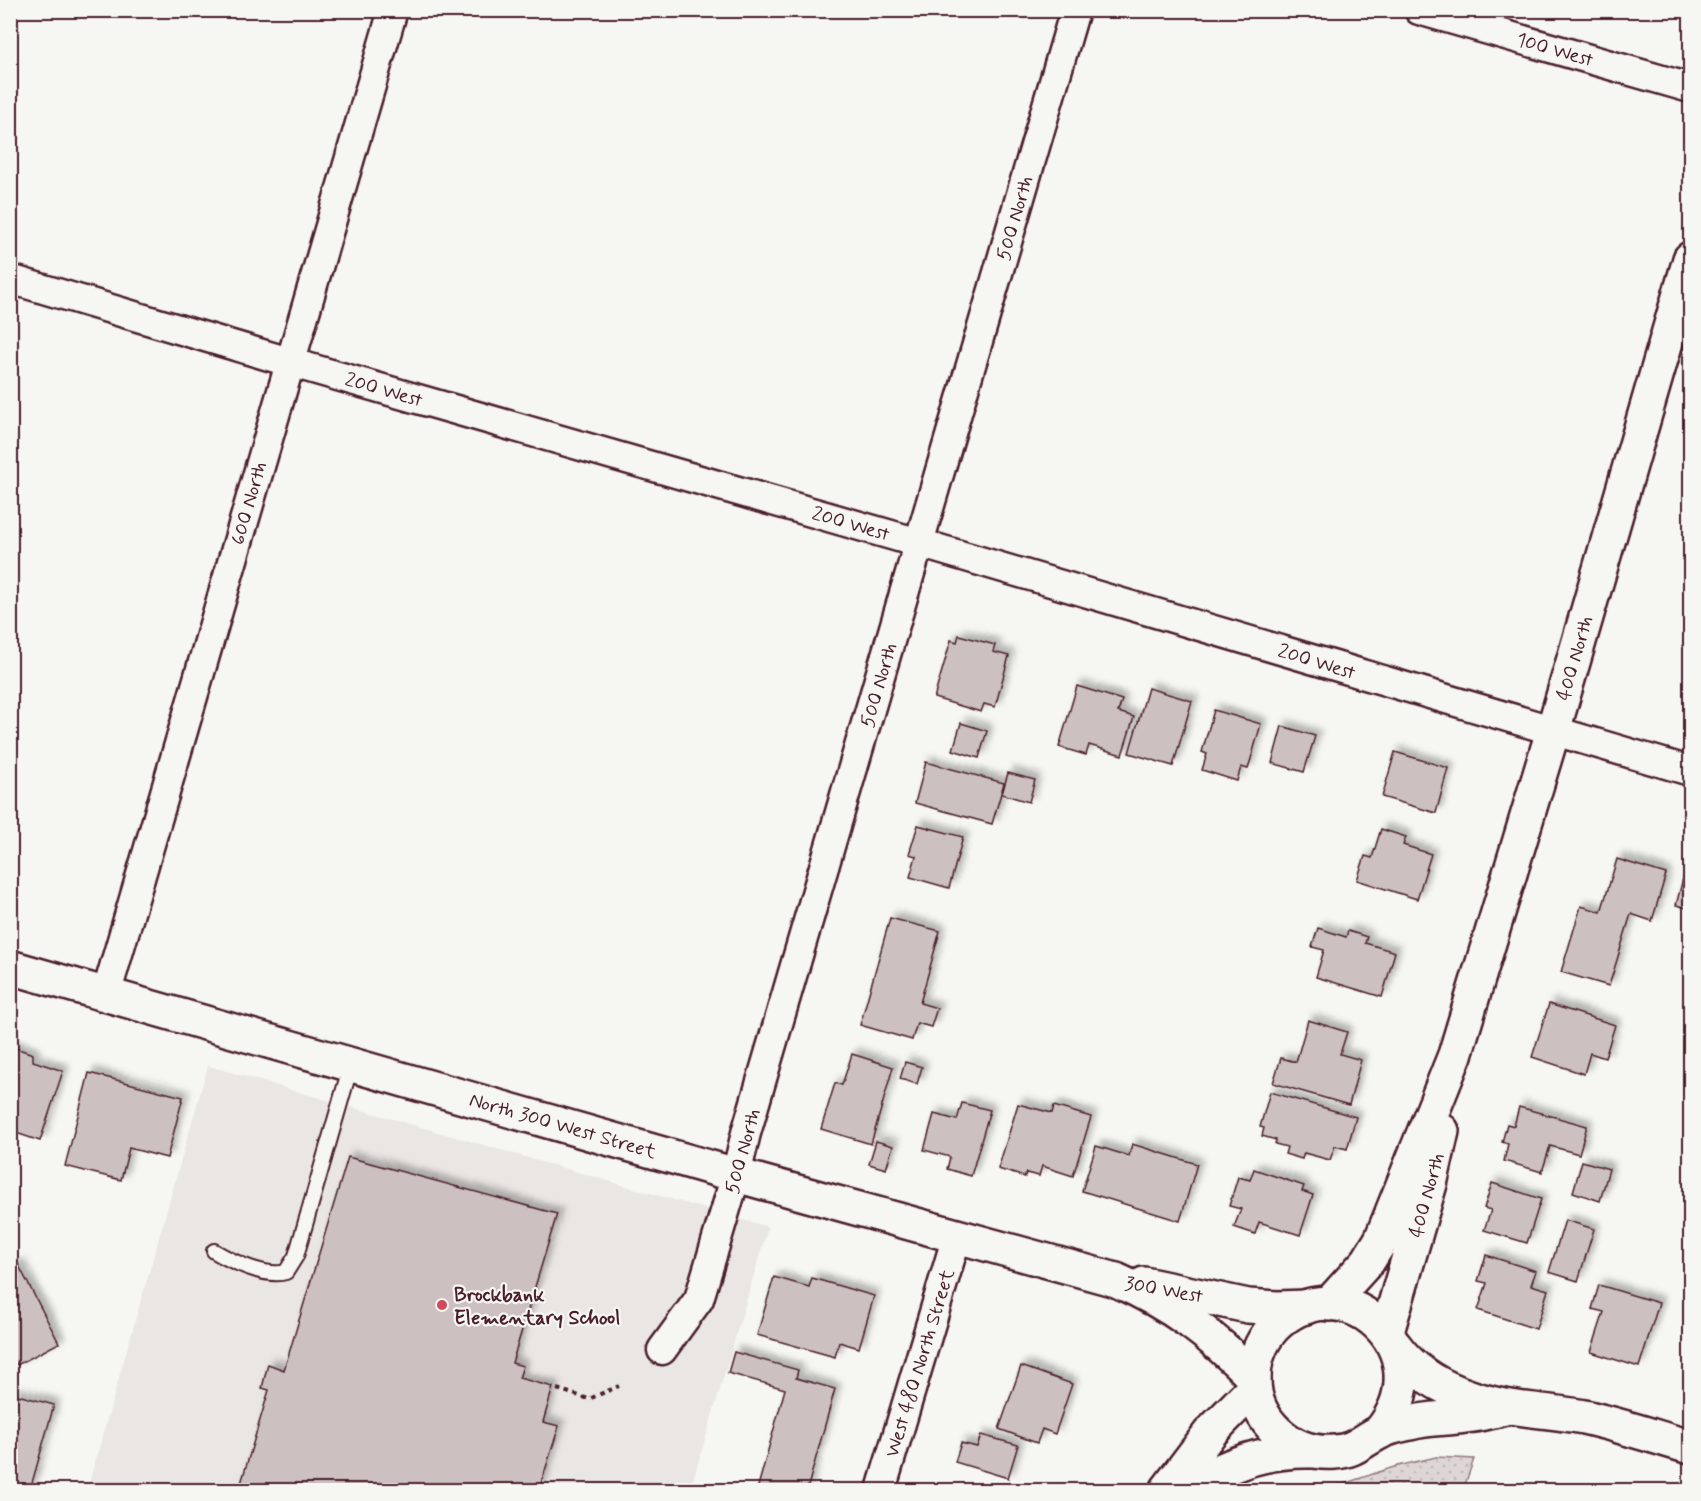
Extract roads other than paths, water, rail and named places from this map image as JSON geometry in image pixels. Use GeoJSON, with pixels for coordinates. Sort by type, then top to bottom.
{"type":"FeatureCollection","features":[{"type":"Feature","properties":{"kind":"main road","name":"400 North"},"geometry":{"type":"LineString","coordinates":[[1318,1305],[1368,1261],[1381,1240],[1455,1055],[1553,731],[1690,259]]}},
{"type":"Feature","properties":{"kind":"main road","name":"North 300 West Street"},"geometry":{"type":"LineString","coordinates":[[10,967],[736,1175],[1116,1280]]}},
{"type":"Feature","properties":{"kind":"main road","name":"400 North"},"geometry":{"type":"LineString","coordinates":[[1391,1339],[1445,1120],[1455,1055]]}},
{"type":"Feature","properties":{"kind":"main road","name":"300 West"},"geometry":{"type":"LineString","coordinates":[[1116,1280],[1158,1285],[1248,1306],[1277,1308],[1318,1305]]}},
{"type":"Feature","properties":{"kind":"main road","name":"300 West"},"geometry":{"type":"LineString","coordinates":[[1116,1280],[1143,1292],[1194,1322],[1225,1348],[1254,1383]]}},
{"type":"Feature","properties":{"kind":"main road"},"geometry":{"type":"LineString","coordinates":[[1310,1451],[1296,1446],[1272,1428],[1264,1416],[1254,1383],[1258,1354],[1269,1332],[1287,1316],[1318,1305],[1355,1309],[1377,1323],[1406,1361],[1430,1379],[1459,1392],[1509,1407],[1585,1418],[1690,1447]]}},
{"type":"Feature","properties":{"kind":"main road"},"geometry":{"type":"LineString","coordinates":[[1380,1432],[1390,1420],[1401,1391],[1402,1376],[1391,1339]]}},
{"type":"Feature","properties":{"kind":"main road"},"geometry":{"type":"LineString","coordinates":[[1167,1491],[1210,1433],[1254,1383]]}},
{"type":"Feature","properties":{"kind":"main road"},"geometry":{"type":"LineString","coordinates":[[1186,1491],[1220,1471],[1274,1452],[1335,1452],[1359,1446],[1380,1432],[1412,1422],[1486,1413],[1509,1407]]}},
{"type":"Feature","properties":{"kind":"street","name":"600 North"},"geometry":{"type":"LineString","coordinates":[[106,995],[393,10]]}},
{"type":"Feature","properties":{"kind":"street","name":"500 North"},"geometry":{"type":"LineString","coordinates":[[662,1350],[699,1299],[1075,10]]}},
{"type":"Feature","properties":{"kind":"street","name":"100 West"},"geometry":{"type":"LineString","coordinates":[[1419,10],[1690,88]]}},
{"type":"Feature","properties":{"kind":"street","name":"200 West"},"geometry":{"type":"LineString","coordinates":[[10,279],[289,362],[919,543],[1690,771]]}},
{"type":"Feature","properties":{"kind":"street","name":"West 480 North Street"},"geometry":{"type":"LineString","coordinates":[[881,1491],[957,1236]]}},
{"type":"Feature","properties":{"kind":"lane"},"geometry":{"type":"LineString","coordinates":[[214,1251],[234,1262],[277,1275],[286,1272],[296,1256],[351,1065]]}},
{"type":"Feature","properties":{"kind":"place","name":"Brockbank Elementary School"},"geometry":{"type":"Point","coordinates":[442,1305]}}]}
